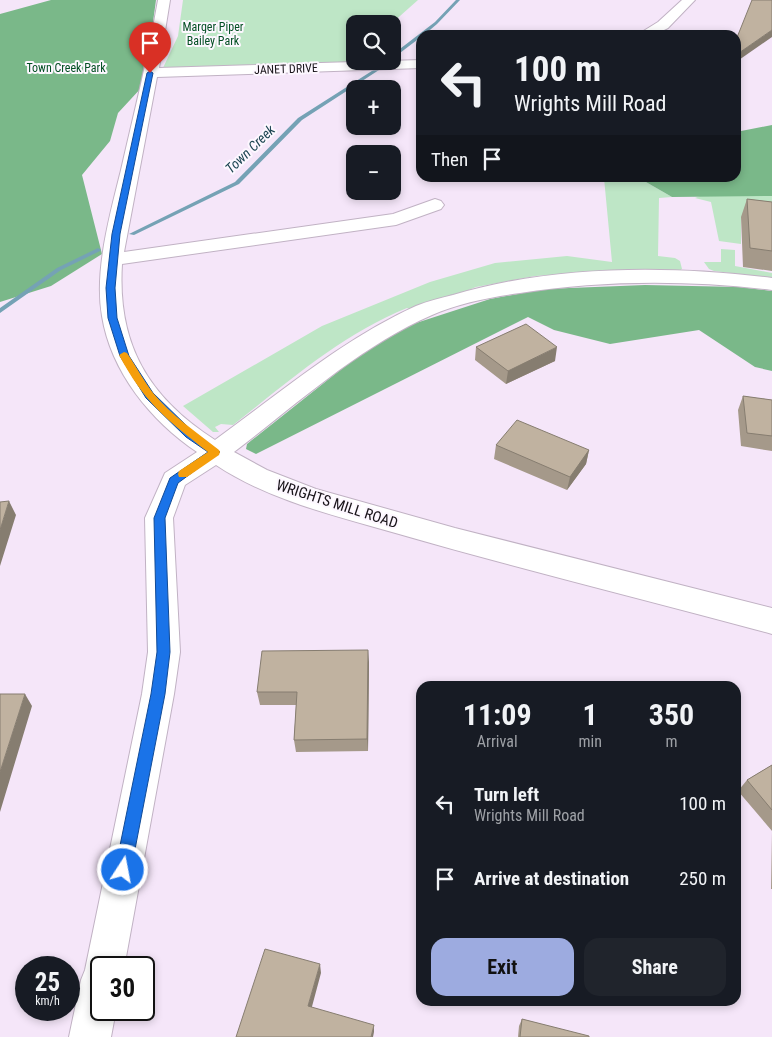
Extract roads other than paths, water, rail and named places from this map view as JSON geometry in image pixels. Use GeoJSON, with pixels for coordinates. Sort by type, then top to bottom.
{"type":"FeatureCollection","features":[{"type":"Feature","properties":{"kind":"street","name":"WRIGHTS MILL ROAD"},"geometry":{"type":"LineString","coordinates":[[164,0],[118,225],[111,288],[113,318],[124,356],[150,396],[168,415],[215,452],[285,489],[396,523],[772,621]]}},
{"type":"Feature","properties":{"kind":"street"},"geometry":{"type":"LineString","coordinates":[[654,30],[663,25],[690,0]]}},
{"type":"Feature","properties":{"kind":"street","name":"JANET DRIVE"},"geometry":{"type":"LineString","coordinates":[[150,73],[416,64]]}},
{"type":"Feature","properties":{"kind":"street"},"geometry":{"type":"LineString","coordinates":[[113,259],[396,219],[434,205]]}},
{"type":"Feature","properties":{"kind":"street"},"geometry":{"type":"LineString","coordinates":[[106,956],[158,694],[164,652],[159,518],[174,480],[215,452],[358,346],[425,310],[484,292],[563,280],[632,277],[723,278],[772,284]]}},
{"type":"Feature","properties":{"kind":"street"},"geometry":{"type":"LineString","coordinates":[[90,1037],[93,1021]]}},
{"type":"Feature","properties":{"kind":"waterway","name":"Town Creek"},"geometry":{"type":"LineString","coordinates":[[427,30],[458,0]]}},
{"type":"Feature","properties":{"kind":"waterway","name":"Town Creek"},"geometry":{"type":"LineString","coordinates":[[401,51],[416,39]]}},
{"type":"Feature","properties":{"kind":"waterway","name":"Town Creek"},"geometry":{"type":"LineString","coordinates":[[132,234],[237,183],[300,119],[377,70]]}},
{"type":"Feature","properties":{"kind":"waterway","name":"Town Creek"},"geometry":{"type":"LineString","coordinates":[[0,311],[59,269],[98,250]]}},
{"type":"Feature","properties":{"kind":"park label","name":"Marger Piper Bailey Park"},"geometry":{"type":"Point","coordinates":[213,34]}},
{"type":"Feature","properties":{"kind":"park label","name":"Town Creek Park"},"geometry":{"type":"Point","coordinates":[66,68]}}]}
